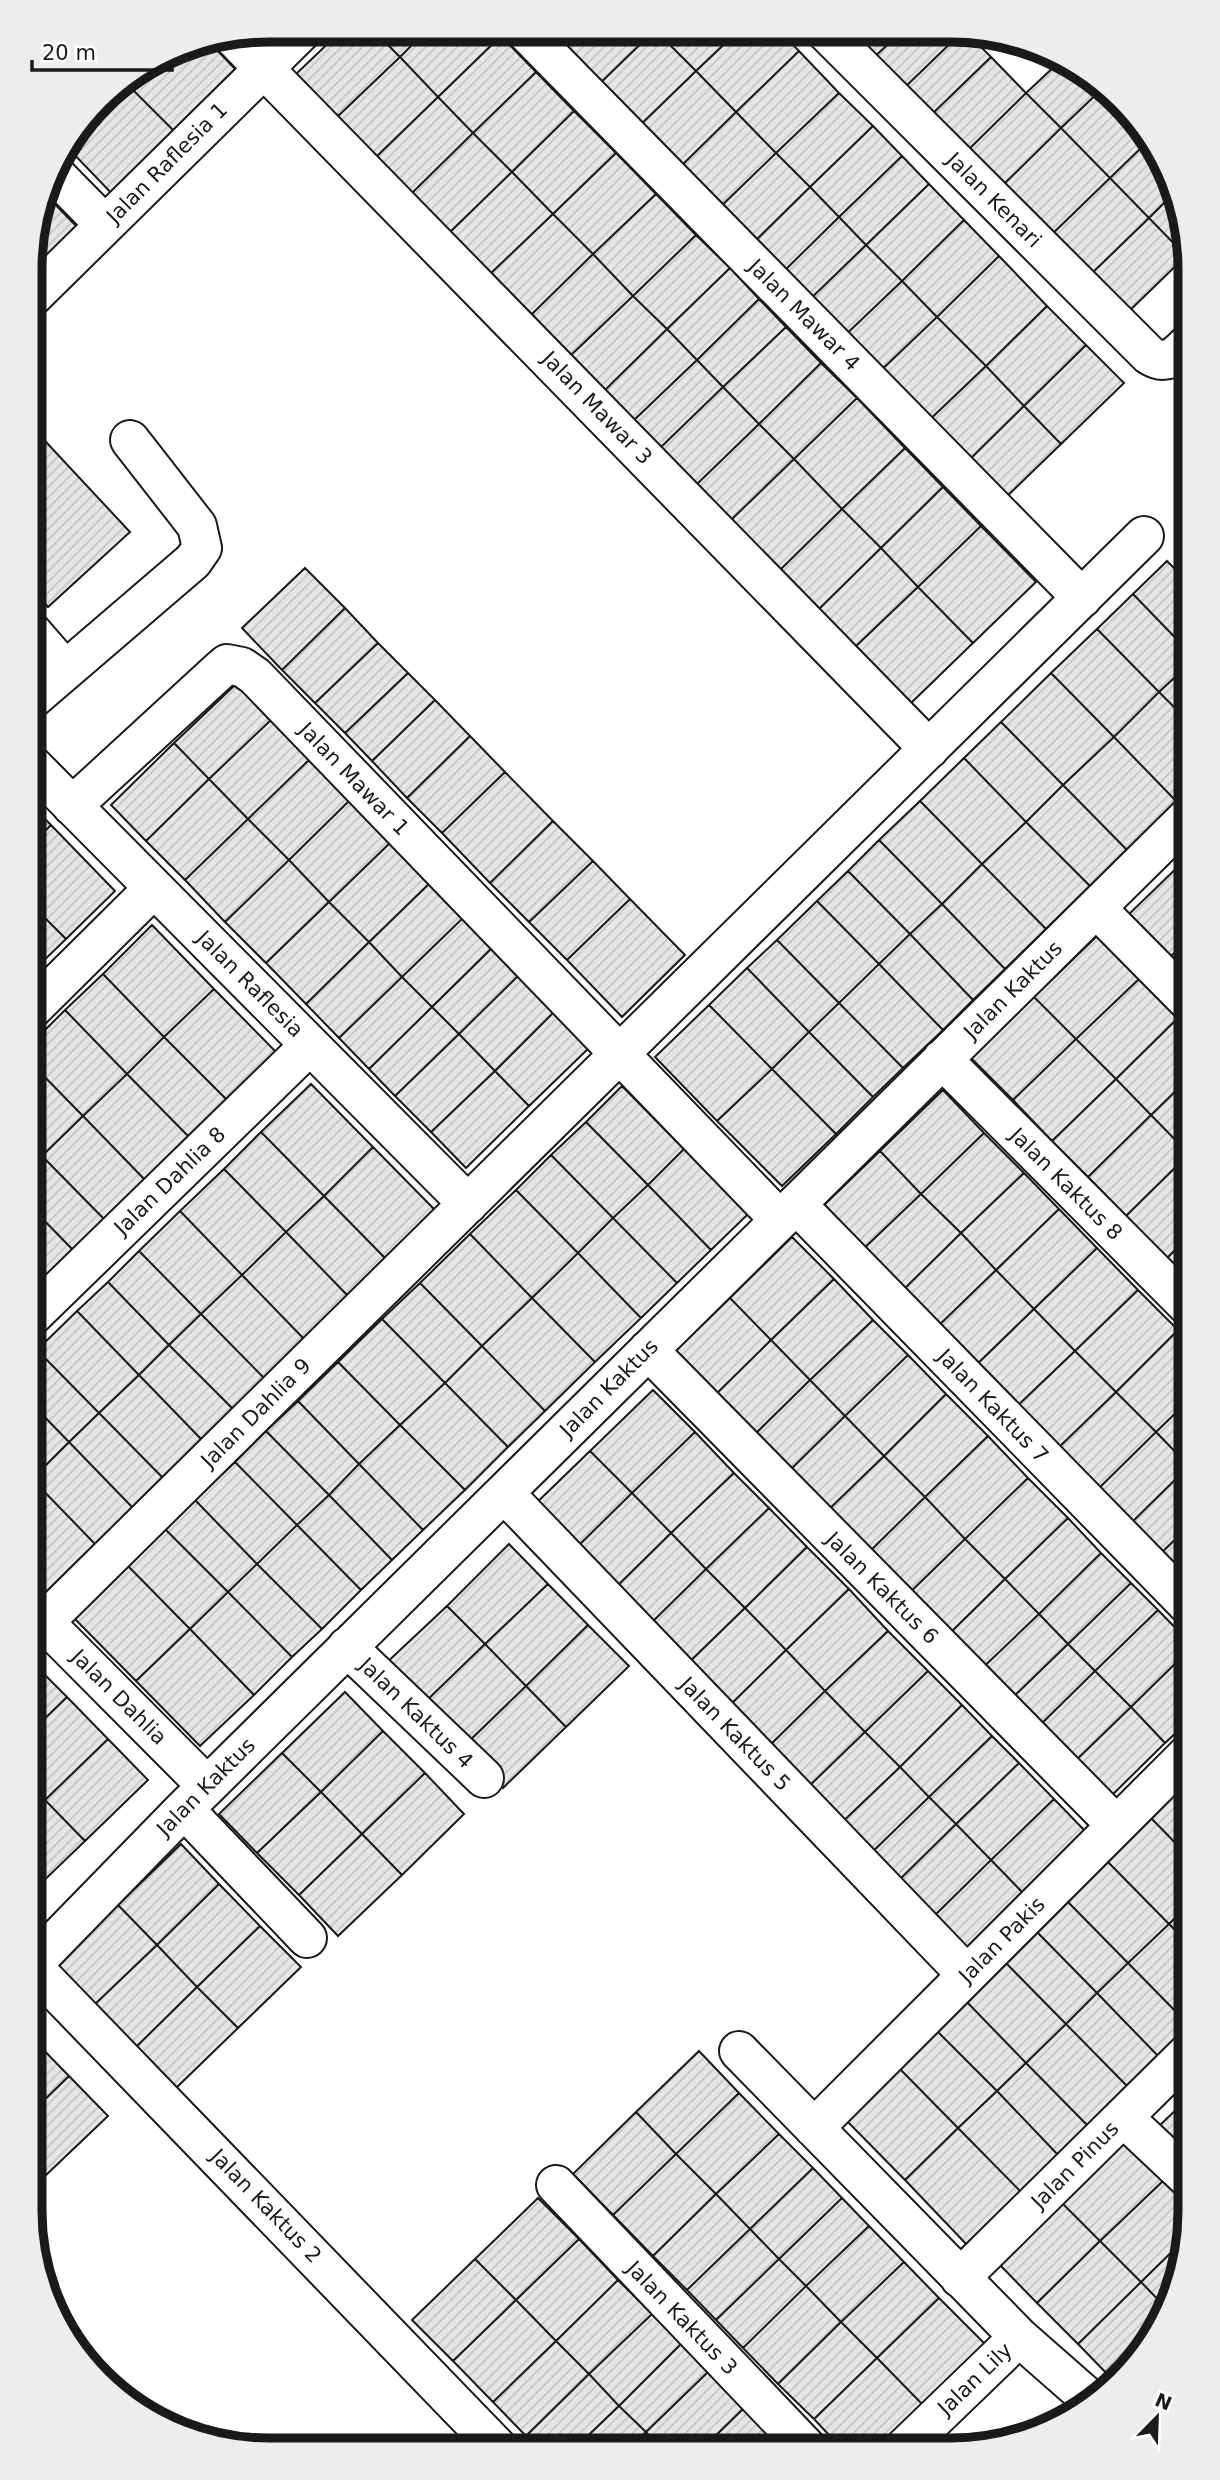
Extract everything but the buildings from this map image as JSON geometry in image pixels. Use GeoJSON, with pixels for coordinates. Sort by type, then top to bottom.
{"type":"FeatureCollection","features":[{"type":"Feature","properties":{"kind":"street","name":"Jalan Raflesia 1"},"geometry":{"type":"LineString","coordinates":[[42,287],[291,42]]}},
{"type":"Feature","properties":{"kind":"street","name":"Jalan Mawar 4"},"geometry":{"type":"LineString","coordinates":[[536,42],[1082,598]]}},
{"type":"Feature","properties":{"kind":"street","name":"Jalan Kenari"},"geometry":{"type":"LineString","coordinates":[[836,42],[1149,355],[1177,351]]}},
{"type":"Feature","properties":{"kind":"street","name":"Jalan Mawar 3"},"geometry":{"type":"LineString","coordinates":[[240,44],[929,749]]}},
{"type":"Feature","properties":{"kind":"street"},"geometry":{"type":"LineString","coordinates":[[61,179],[105,225]]}},
{"type":"Feature","properties":{"kind":"street"},"geometry":{"type":"LineString","coordinates":[[42,690],[193,561],[202,548],[197,526],[130,440]]}},
{"type":"Feature","properties":{"kind":"street","name":"Jalan Dahlia 9"},"geometry":{"type":"LineString","coordinates":[[42,1610],[468,1204],[1144,536]]}},
{"type":"Feature","properties":{"kind":"street"},"geometry":{"type":"LineString","coordinates":[[42,644],[65,670]]}},
{"type":"Feature","properties":{"kind":"street","name":"Jalan Mawar 1"},"geometry":{"type":"LineString","coordinates":[[72,806],[220,670],[228,664],[242,667],[255,676],[620,1054]]}},
{"type":"Feature","properties":{"kind":"street","name":"Jalan Raflesia"},"geometry":{"type":"LineString","coordinates":[[42,775],[468,1204]]}},
{"type":"Feature","properties":{"kind":"street","name":"Jalan Kaktus"},"geometry":{"type":"LineString","coordinates":[[42,1953],[347,1647],[1178,827]]}},
{"type":"Feature","properties":{"kind":"street"},"geometry":{"type":"LineString","coordinates":[[42,999],[154,888]]}},
{"type":"Feature","properties":{"kind":"street"},"geometry":{"type":"LineString","coordinates":[[1096,908],[1178,991]]}},
{"type":"Feature","properties":{"kind":"street","name":"Jalan Dahlia 8"},"geometry":{"type":"LineString","coordinates":[[42,1306],[310,1045]]}},
{"type":"Feature","properties":{"kind":"street","name":"Jalan Kaktus 7"},"geometry":{"type":"LineString","coordinates":[[620,1054],[788,1212],[1178,1595]]}},
{"type":"Feature","properties":{"kind":"street","name":"Jalan Kaktus 8"},"geometry":{"type":"LineString","coordinates":[[942,1059],[1178,1296]]}},
{"type":"Feature","properties":{"kind":"street","name":"Jalan Kaktus 6"},"geometry":{"type":"LineString","coordinates":[[648,1350],[1116,1825]]}},
{"type":"Feature","properties":{"kind":"street","name":"Jalan Kaktus 5"},"geometry":{"type":"LineString","coordinates":[[504,1493],[967,1975]]}},
{"type":"Feature","properties":{"kind":"street","name":"Jalan Dahlia"},"geometry":{"type":"LineString","coordinates":[[42,1621],[195,1798]]}},
{"type":"Feature","properties":{"kind":"street","name":"Jalan Kaktus 4"},"geometry":{"type":"LineString","coordinates":[[347,1647],[484,1778]]}},
{"type":"Feature","properties":{"kind":"street","name":"Jalan Pakis"},"geometry":{"type":"LineString","coordinates":[[814,2128],[1178,1764]]}},
{"type":"Feature","properties":{"kind":"street"},"geometry":{"type":"LineString","coordinates":[[195,1798],[307,1938]]}},
{"type":"Feature","properties":{"kind":"street","name":"Jalan Kaktus 2"},"geometry":{"type":"LineString","coordinates":[[42,1977],[488,2438]]}},
{"type":"Feature","properties":{"kind":"street"},"geometry":{"type":"LineString","coordinates":[[739,2051],[1018,2337],[1084,2394]]}},
{"type":"Feature","properties":{"kind":"street","name":"Jalan Pinus"},"geometry":{"type":"LineString","coordinates":[[960,2278],[1178,2063]]}},
{"type":"Feature","properties":{"kind":"street"},"geometry":{"type":"LineString","coordinates":[[1123,2117],[1178,2169]]}},
{"type":"Feature","properties":{"kind":"street","name":"Jalan Kaktus 3"},"geometry":{"type":"LineString","coordinates":[[556,2185],[798,2438]]}},
{"type":"Feature","properties":{"kind":"street","name":"Jalan Lily"},"geometry":{"type":"LineString","coordinates":[[914,2438],[1018,2337]]}}]}
